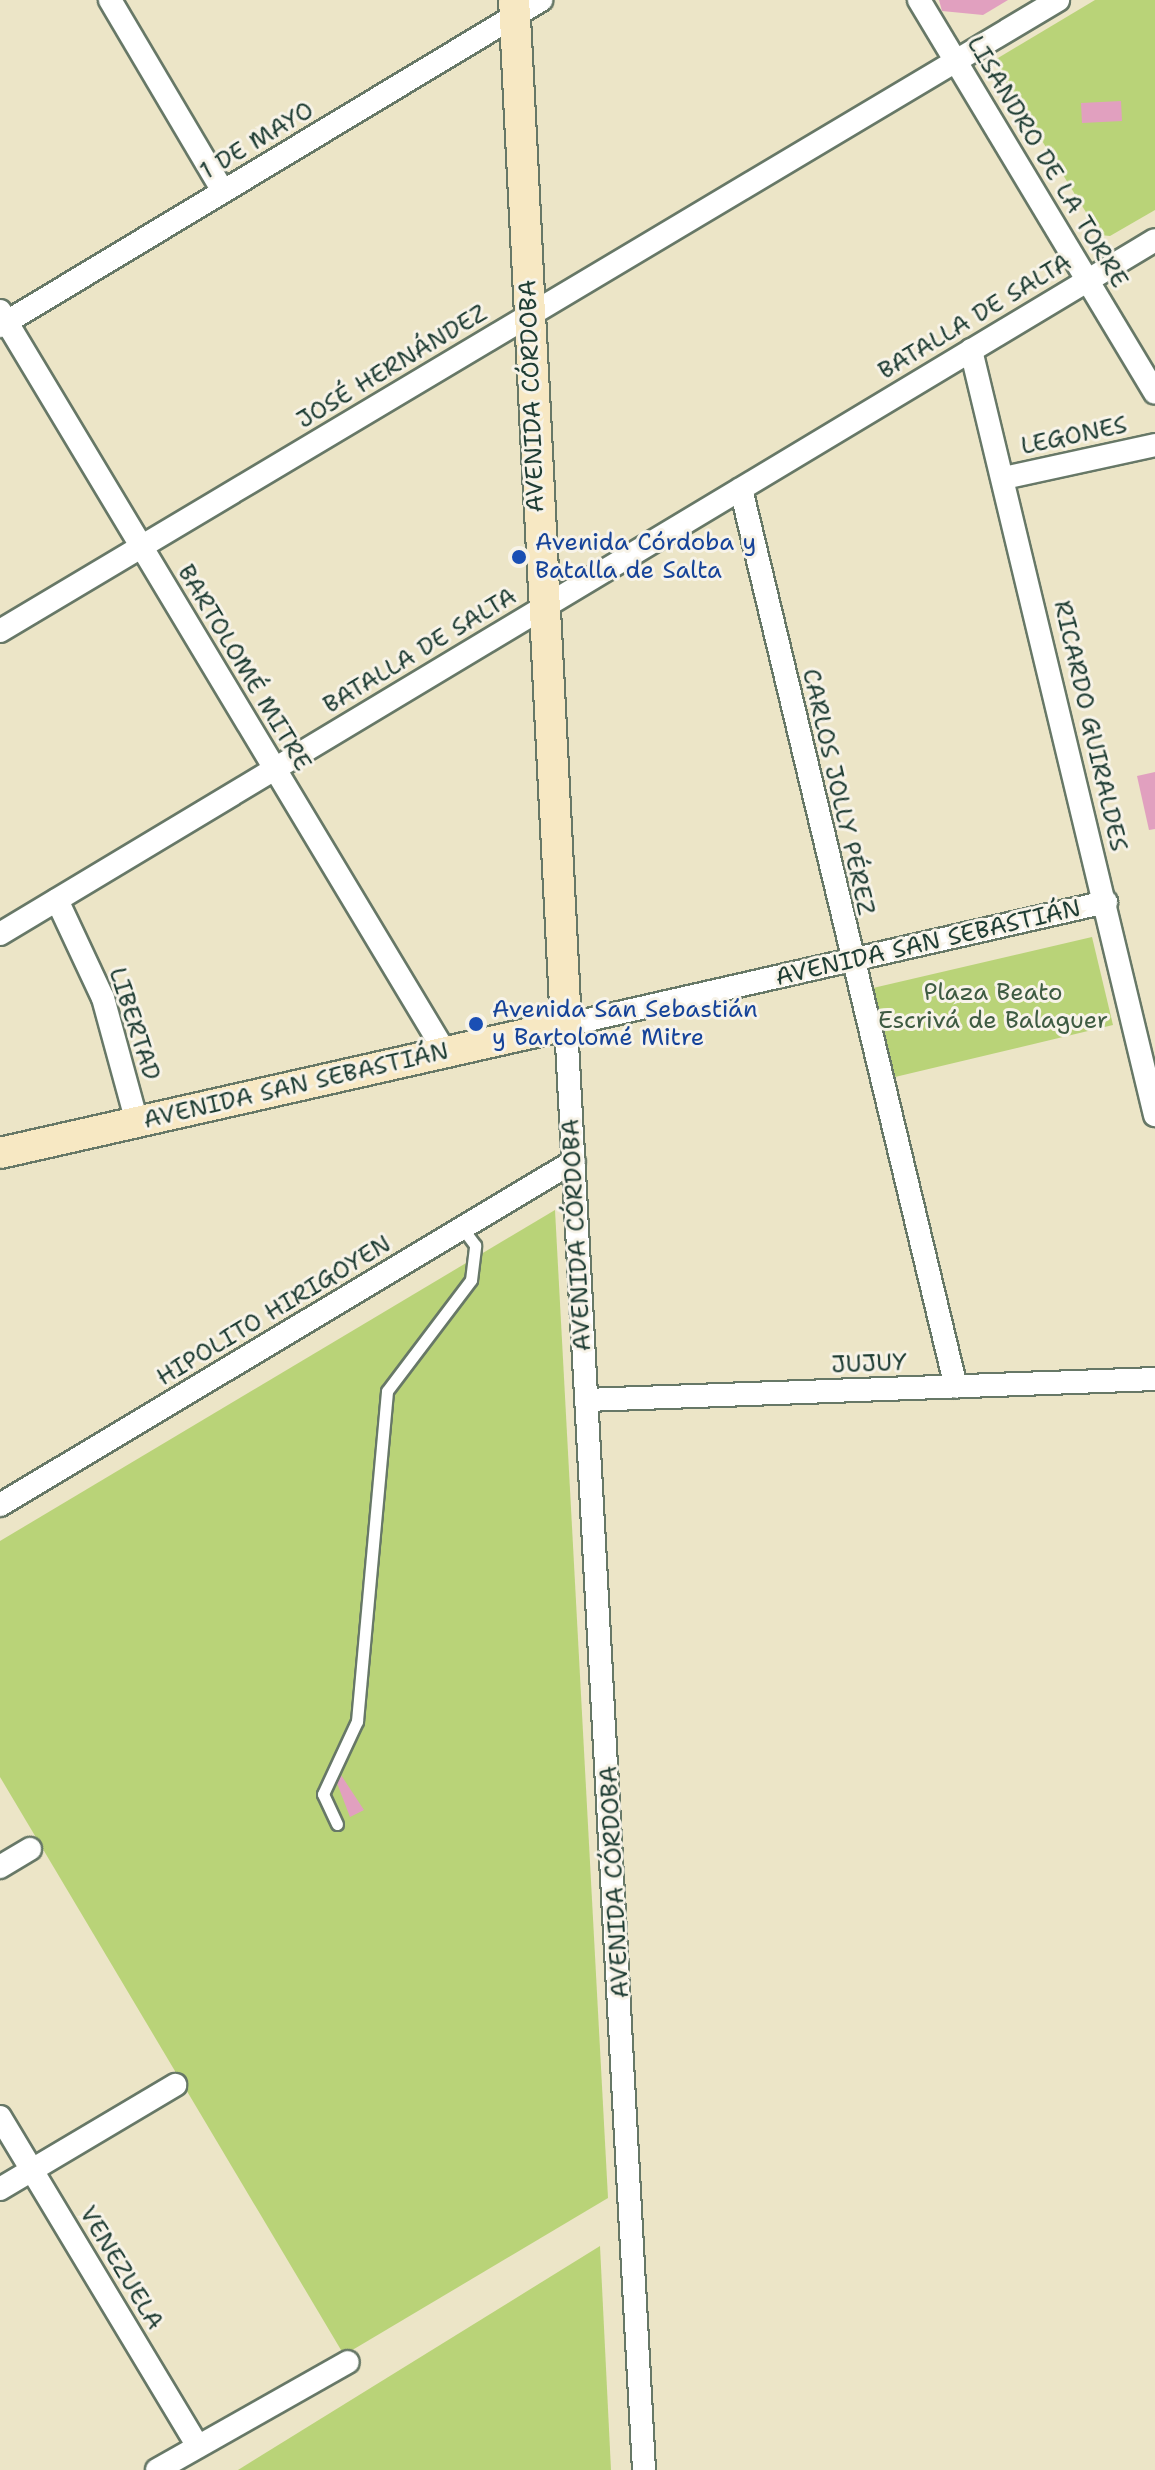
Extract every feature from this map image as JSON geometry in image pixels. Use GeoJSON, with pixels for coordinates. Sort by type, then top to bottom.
{"type":"FeatureCollection","features":[{"type":"Feature","properties":{"kind":"street"},"geometry":{"type":"LineString","coordinates":[[110,0],[223,191]]}},
{"type":"Feature","properties":{"kind":"street","name":"1 DE MAYO"},"geometry":{"type":"LineString","coordinates":[[2,320],[223,191],[514,8],[541,0]]}},
{"type":"Feature","properties":{"kind":"street","name":"LISANDRO DE LA TORRE"},"geometry":{"type":"LineString","coordinates":[[919,0],[1155,393]]}},
{"type":"Feature","properties":{"kind":"street","name":"JOSÉ HERNÁNDEZ"},"geometry":{"type":"LineString","coordinates":[[0,631],[1058,0]]}},
{"type":"Feature","properties":{"kind":"street","name":"AVENIDA CÓRDOBA"},"geometry":{"type":"LineString","coordinates":[[514,8],[542,608],[644,2470]]}},
{"type":"Feature","properties":{"kind":"street","name":"BATALLA DE SALTA"},"geometry":{"type":"LineString","coordinates":[[0,934],[1155,240]]}},
{"type":"Feature","properties":{"kind":"street","name":"BARTOLOMÉ MITRE"},"geometry":{"type":"LineString","coordinates":[[2,320],[445,1052]]}},
{"type":"Feature","properties":{"kind":"street","name":"RICARDO GUIRALDES"},"geometry":{"type":"LineString","coordinates":[[971,350],[1155,1115]]}},
{"type":"Feature","properties":{"kind":"street","name":"LEGONES"},"geometry":{"type":"LineString","coordinates":[[1004,478],[1155,445]]}},
{"type":"Feature","properties":{"kind":"street","name":"CARLOS JOLLY PÉREZ"},"geometry":{"type":"LineString","coordinates":[[741,489],[850,960],[956,1387]]}},
{"type":"Feature","properties":{"kind":"street","name":"LIBERTAD"},"geometry":{"type":"LineString","coordinates":[[57,900],[103,998],[137,1122]]}},
{"type":"Feature","properties":{"kind":"street","name":"AVENIDA SAN SEBASTIÁN"},"geometry":{"type":"LineString","coordinates":[[0,1153],[1106,902]]}},
{"type":"Feature","properties":{"kind":"street","name":"HIPOLITO HIRIGOYEN"},"geometry":{"type":"LineString","coordinates":[[0,1505],[574,1161]]}},
{"type":"Feature","properties":{"kind":"street","name":"JUJUY"},"geometry":{"type":"LineString","coordinates":[[586,1400],[1155,1379]]}},
{"type":"Feature","properties":{"kind":"street"},"geometry":{"type":"LineString","coordinates":[[0,1867],[30,1849]]}},
{"type":"Feature","properties":{"kind":"street"},"geometry":{"type":"LineString","coordinates":[[0,2189],[175,2085]]}},
{"type":"Feature","properties":{"kind":"street","name":"VENEZUELA"},"geometry":{"type":"LineString","coordinates":[[0,2117],[198,2446]]}},
{"type":"Feature","properties":{"kind":"street"},"geometry":{"type":"LineString","coordinates":[[157,2470],[348,2362]]}},
{"type":"Feature","properties":{"kind":"lane"},"geometry":{"type":"LineString","coordinates":[[337,1824],[323,1794],[357,1721],[387,1391],[471,1280],[475,1245],[462,1228]]}},
{"type":"Feature","properties":{"kind":"green space"},"geometry":{"type":"Polygon","coordinates":[[[1095,0],[1155,0],[1155,210],[1110,236],[1100,235],[993,61],[1095,0]]]}},
{"type":"Feature","properties":{"kind":"green space","name":"Plaza Beato Escrivá de Balaguer"},"geometry":{"type":"Polygon","coordinates":[[[1092,937],[1113,1025],[895,1077],[873,988],[1092,937]]]}},
{"type":"Feature","properties":{"kind":"green space"},"geometry":{"type":"Polygon","coordinates":[[[555,1210],[608,2198],[344,2355],[0,1777],[0,1541],[555,1210]]]}},
{"type":"Feature","properties":{"kind":"green space"},"geometry":{"type":"Polygon","coordinates":[[[600,2246],[611,2470],[238,2470],[600,2246]]]}},
{"type":"Feature","properties":{"kind":"building"},"geometry":{"type":"Polygon","coordinates":[[[939,0],[1008,0],[983,15],[942,11],[939,0]]]}},
{"type":"Feature","properties":{"kind":"building"},"geometry":{"type":"Polygon","coordinates":[[[1121,101],[1122,121],[1082,123],[1081,103],[1121,101]]]}},
{"type":"Feature","properties":{"kind":"building"},"geometry":{"type":"Polygon","coordinates":[[[1155,772],[1155,829],[1149,830],[1137,776],[1155,772]]]}},
{"type":"Feature","properties":{"kind":"building"},"geometry":{"type":"Polygon","coordinates":[[[341,1775],[364,1810],[350,1817],[337,1783],[341,1775]]]}},
{"type":"Feature","properties":{"kind":"place","name":"Avenida Córdoba y Batalla de Salta"},"geometry":{"type":"Point","coordinates":[519,557]}},
{"type":"Feature","properties":{"kind":"place","name":"Avenida San Sebastián y Bartolomé Mitre"},"geometry":{"type":"Point","coordinates":[476,1024]}}]}
